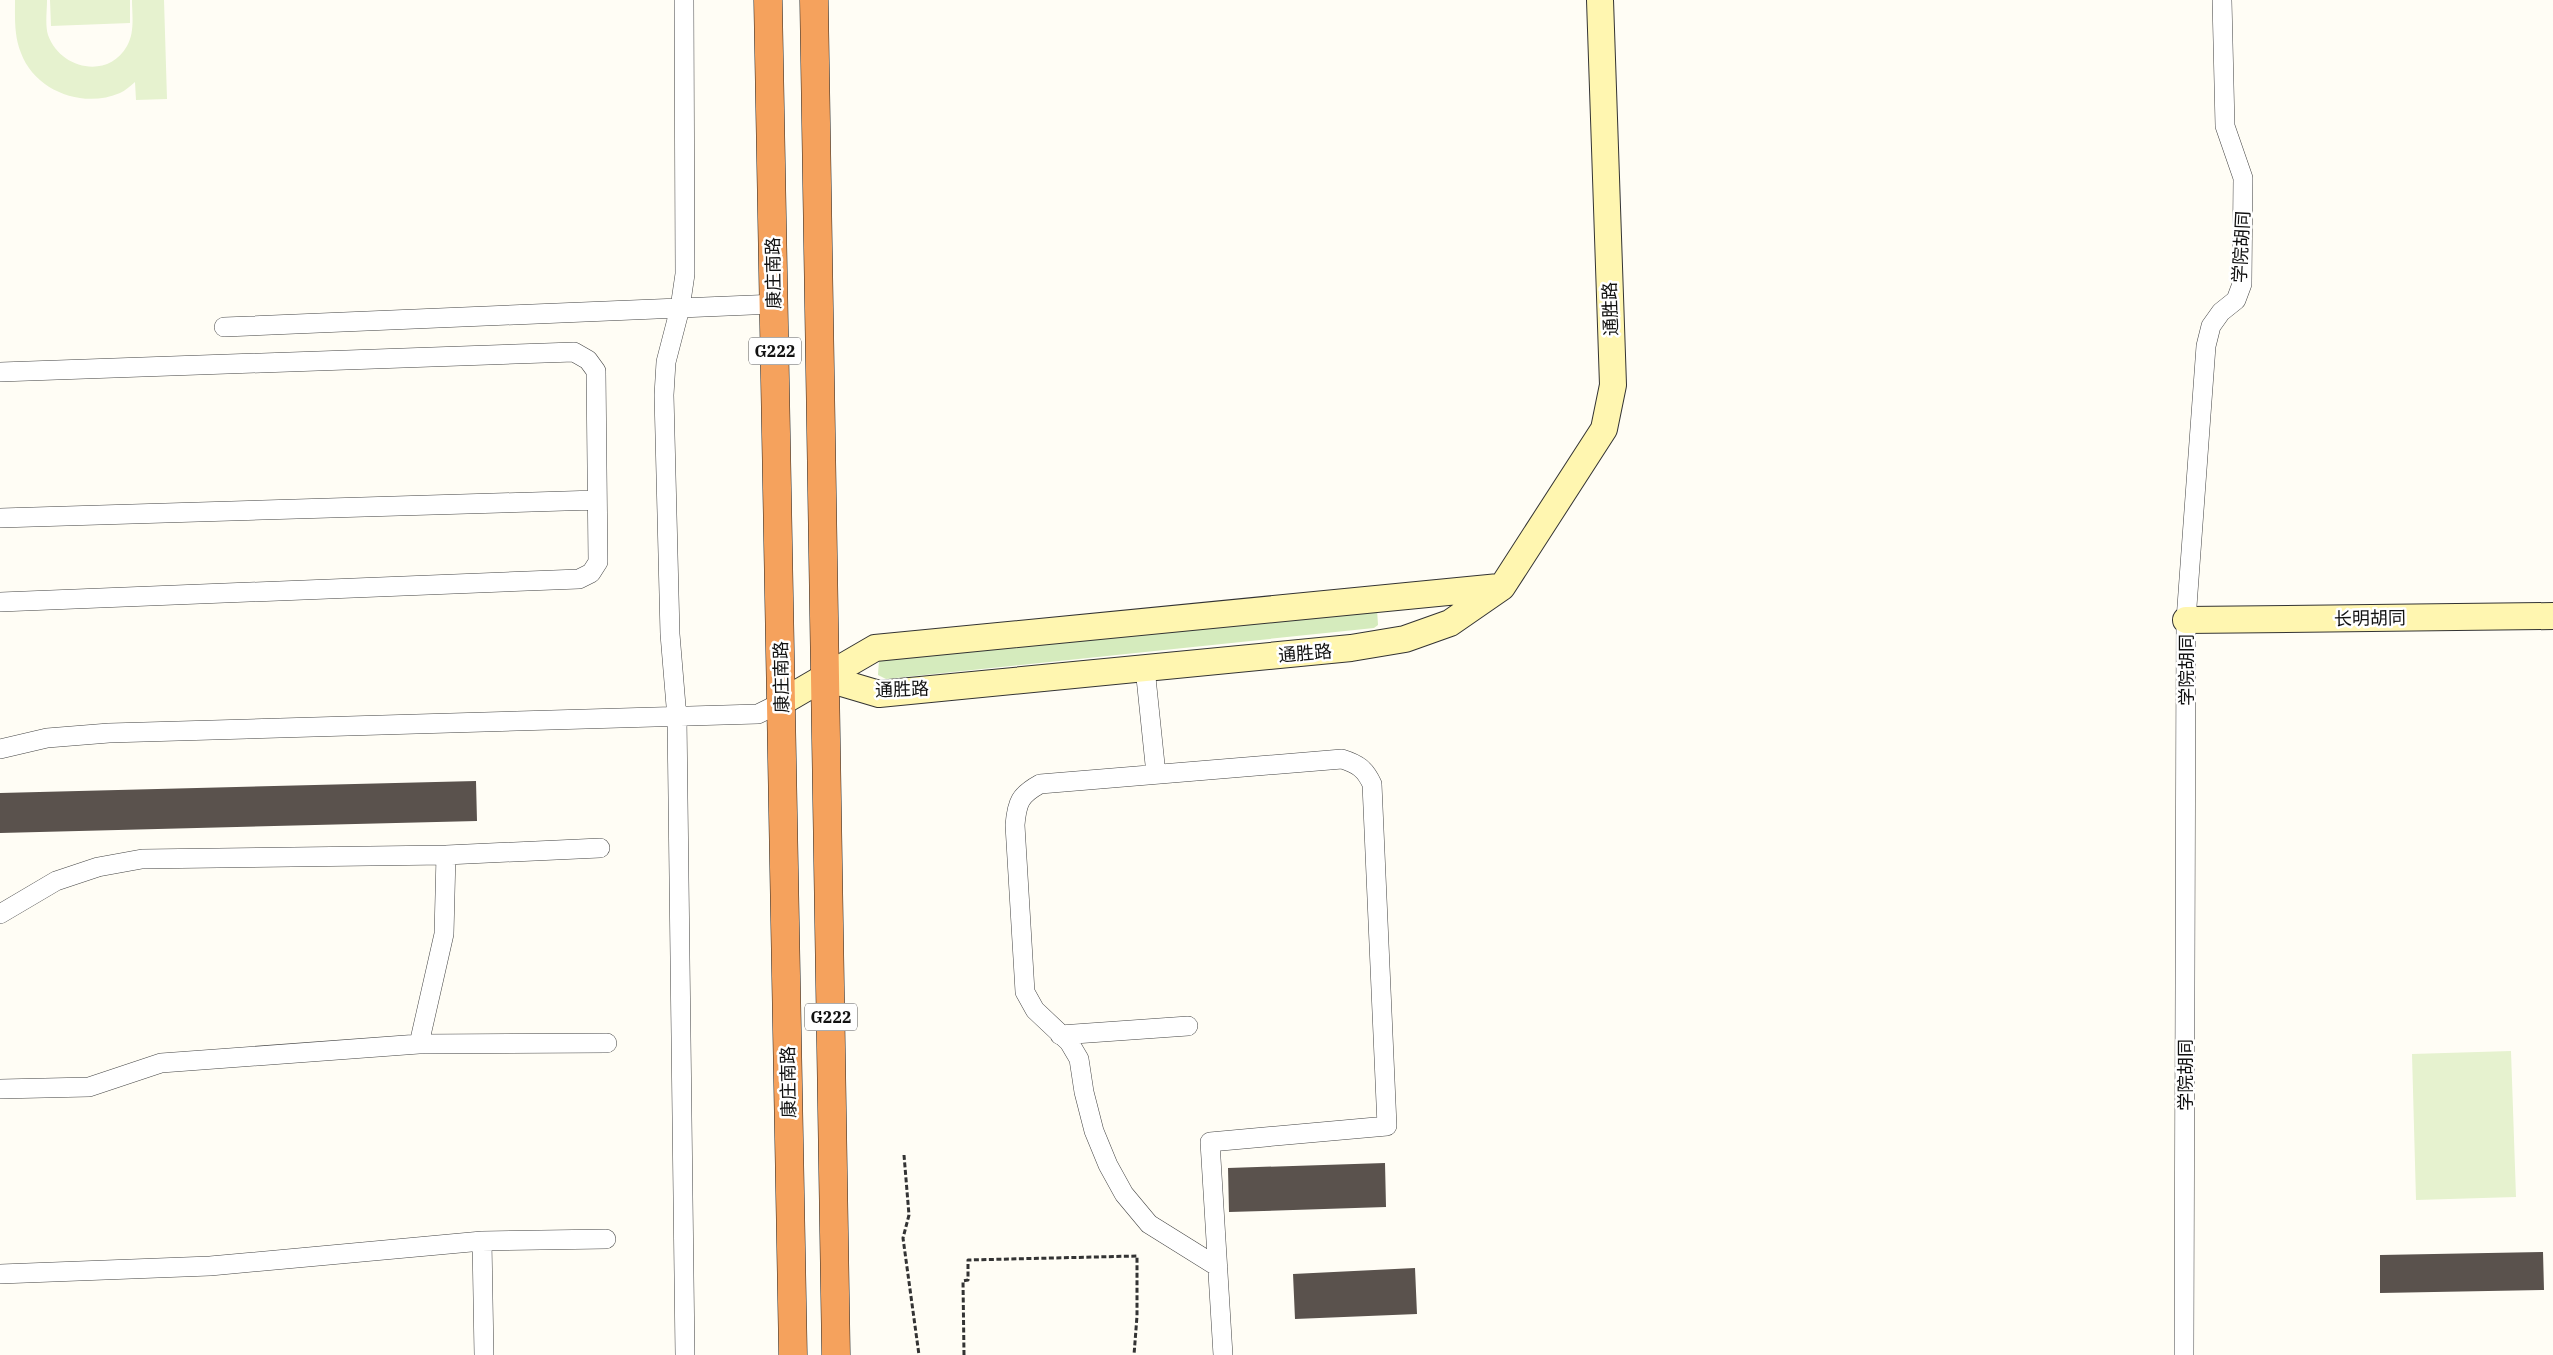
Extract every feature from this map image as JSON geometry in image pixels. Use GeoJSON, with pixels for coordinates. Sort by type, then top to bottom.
{"type":"FeatureCollection","features":[{"type":"Feature","properties":{"kind":"highway","name":"康庄南路"},"geometry":{"type":"LineString","coordinates":[[768,0],[793,1355]]}},
{"type":"Feature","properties":{"kind":"highway","name":"G222"},"geometry":{"type":"LineString","coordinates":[[814,0],[836,1355]]}},
{"type":"Feature","properties":{"kind":"street"},"geometry":{"type":"LineString","coordinates":[[684,0],[685,274],[680,308],[666,362],[664,395],[670,634],[677,718],[685,1355]]}},
{"type":"Feature","properties":{"kind":"street","name":"通胜路"},"geometry":{"type":"LineString","coordinates":[[826,678],[879,694],[1351,648],[1405,639],[1450,622],[1502,587],[1604,428],[1610,407],[1612,386],[1600,0]]}},
{"type":"Feature","properties":{"kind":"street","name":"学院胡同"},"geometry":{"type":"LineString","coordinates":[[2184,1355],[2186,620],[2206,346],[2211,326],[2221,312],[2236,300],[2242,284],[2244,178],[2225,126],[2222,0]]}},
{"type":"Feature","properties":{"kind":"street"},"geometry":{"type":"LineString","coordinates":[[224,327],[774,304]]}},
{"type":"Feature","properties":{"kind":"street"},"geometry":{"type":"LineString","coordinates":[[0,372],[574,352],[588,360],[596,371],[598,562],[591,573],[579,579],[0,602]]}},
{"type":"Feature","properties":{"kind":"street"},"geometry":{"type":"LineString","coordinates":[[0,518],[597,500]]}},
{"type":"Feature","properties":{"kind":"street"},"geometry":{"type":"LineString","coordinates":[[0,749],[47,738],[109,733],[677,718],[758,714],[826,678],[875,648],[1502,587]]}},
{"type":"Feature","properties":{"kind":"street","name":"长明胡同"},"geometry":{"type":"LineString","coordinates":[[2186,620],[2553,616]]}},
{"type":"Feature","properties":{"kind":"street"},"geometry":{"type":"LineString","coordinates":[[1145,668],[1156,774]]}},
{"type":"Feature","properties":{"kind":"street"},"geometry":{"type":"LineString","coordinates":[[1218,1267],[1149,1224],[1124,1194],[1108,1165],[1094,1131],[1084,1092],[1079,1059],[1069,1042],[1035,1010],[1025,992],[1015,824],[1017,807],[1025,792],[1040,784],[1342,759],[1356,763],[1366,772],[1372,784],[1387,1126],[1210,1142],[1218,1267],[1223,1355]]}},
{"type":"Feature","properties":{"kind":"street"},"geometry":{"type":"LineString","coordinates":[[0,914],[56,881],[98,867],[142,859],[446,855],[600,848]]}},
{"type":"Feature","properties":{"kind":"street"},"geometry":{"type":"LineString","coordinates":[[419,1044],[444,934],[446,855]]}},
{"type":"Feature","properties":{"kind":"street"},"geometry":{"type":"LineString","coordinates":[[1060,1035],[1188,1026]]}},
{"type":"Feature","properties":{"kind":"street"},"geometry":{"type":"LineString","coordinates":[[0,1090],[89,1086],[160,1063],[419,1044],[607,1043]]}},
{"type":"Feature","properties":{"kind":"street"},"geometry":{"type":"LineString","coordinates":[[0,1274],[210,1266],[482,1241],[606,1238]]}},
{"type":"Feature","properties":{"kind":"street"},"geometry":{"type":"LineString","coordinates":[[482,1241],[484,1355]]}},
{"type":"Feature","properties":{"kind":"path"},"geometry":{"type":"LineString","coordinates":[[904,1155],[909,1215],[903,1238],[918,1355]]}},
{"type":"Feature","properties":{"kind":"path"},"geometry":{"type":"LineString","coordinates":[[964,1355],[963,1281],[968,1280],[968,1260],[1137,1256],[1137,1316],[1134,1355]]}},
{"type":"Feature","properties":{"kind":"green space"},"geometry":{"type":"Polygon","coordinates":[[[15,0],[47,0],[47,31],[54,47],[73,62],[85,66],[97,66],[119,57],[130,41],[133,17],[132,0],[164,0],[167,99],[136,100],[135,82],[120,93],[91,99],[62,93],[49,87],[37,78],[21,53],[16,34],[15,0]]]}},
{"type":"Feature","properties":{"kind":"green space"},"geometry":{"type":"Polygon","coordinates":[[[50,0],[130,0],[130,23],[51,26],[50,0]]]}},
{"type":"Feature","properties":{"kind":"green space"},"geometry":{"type":"Polygon","coordinates":[[[1377,609],[1378,625],[1374,628],[886,679],[878,675],[879,660],[1377,609]]]}},
{"type":"Feature","properties":{"kind":"green space"},"geometry":{"type":"Polygon","coordinates":[[[2511,1051],[2516,1197],[2416,1200],[2412,1054],[2511,1051]]]}},
{"type":"Feature","properties":{"kind":"building"},"geometry":{"type":"Polygon","coordinates":[[[476,781],[477,821],[0,833],[0,793],[476,781]]]}},
{"type":"Feature","properties":{"kind":"building"},"geometry":{"type":"Polygon","coordinates":[[[1385,1163],[1386,1207],[1229,1212],[1228,1168],[1385,1163]]]}},
{"type":"Feature","properties":{"kind":"building"},"geometry":{"type":"Polygon","coordinates":[[[2543,1252],[2544,1290],[2380,1293],[2380,1255],[2543,1252]]]}},
{"type":"Feature","properties":{"kind":"building"},"geometry":{"type":"Polygon","coordinates":[[[1415,1268],[1417,1314],[1295,1319],[1293,1274],[1415,1268]]]}}]}
